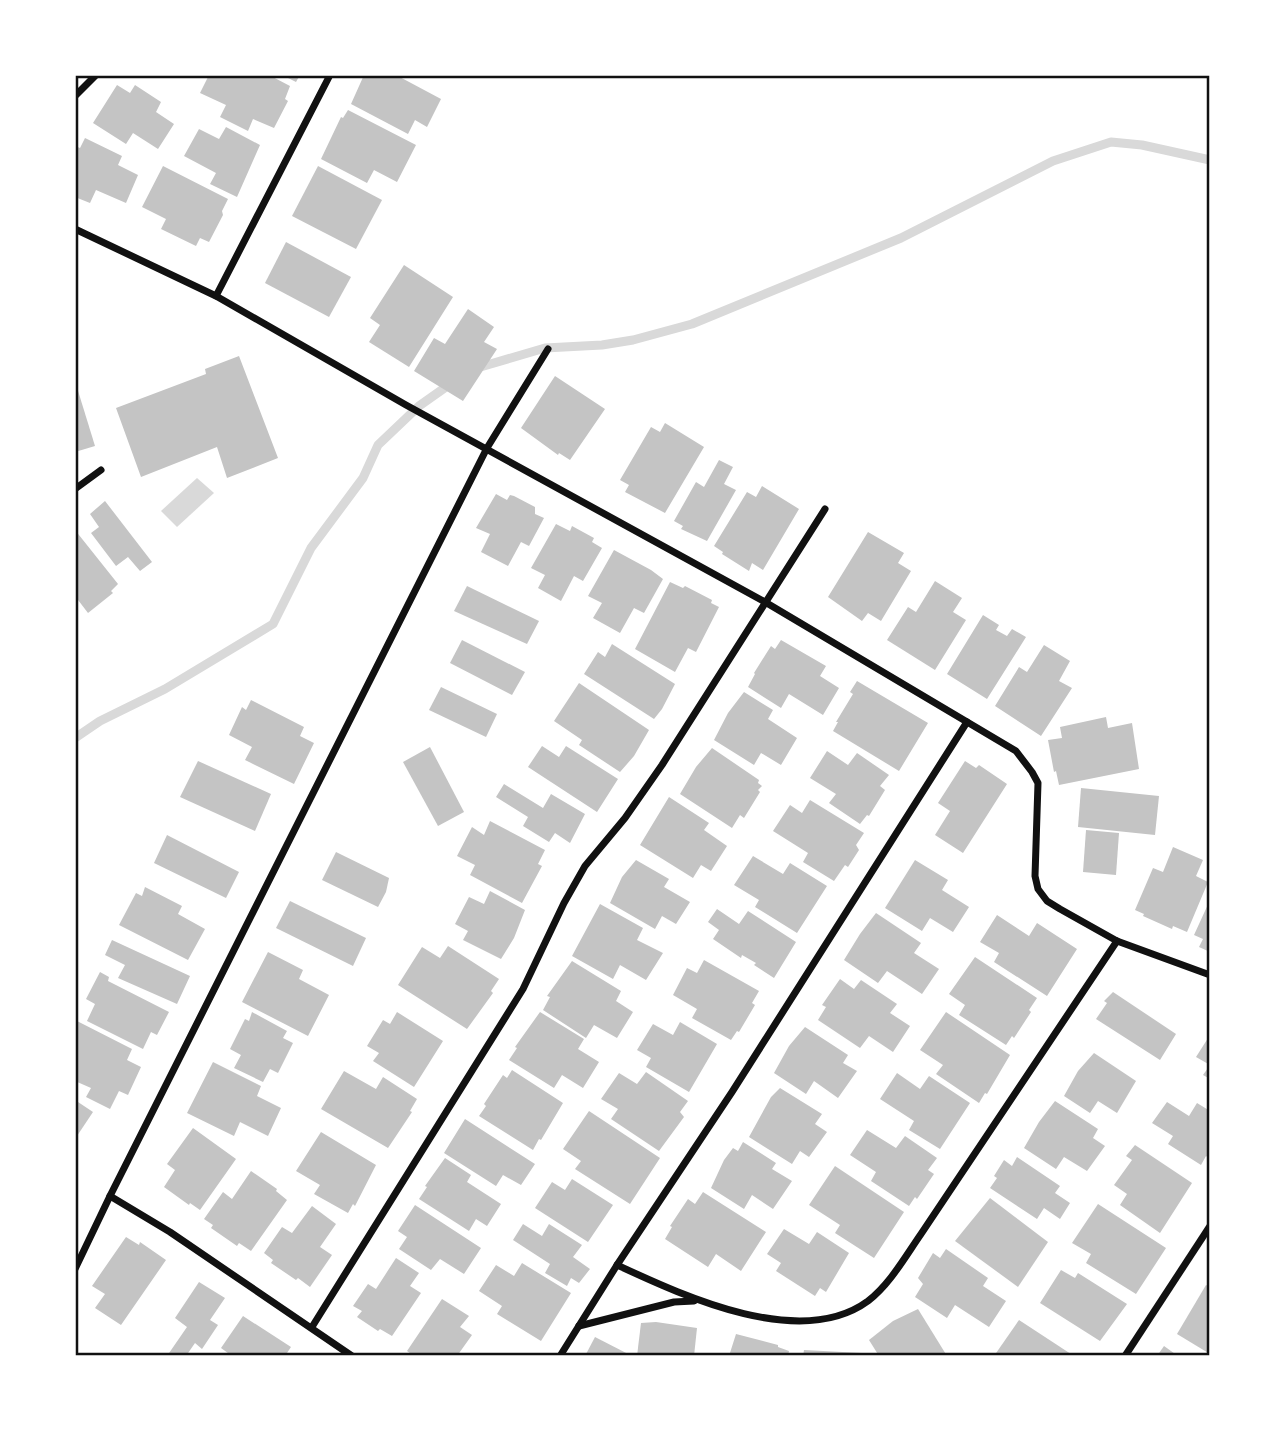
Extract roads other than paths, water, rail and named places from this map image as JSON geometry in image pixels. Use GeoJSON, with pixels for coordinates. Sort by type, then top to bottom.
{"type":"FeatureCollection","features":[{"type":"Feature","properties":{"kind":"street"},"geometry":{"type":"LineString","coordinates":[[75,96],[96,75]]}},
{"type":"Feature","properties":{"kind":"street"},"geometry":{"type":"LineString","coordinates":[[216,296],[330,75]]}},
{"type":"Feature","properties":{"kind":"street"},"geometry":{"type":"LineString","coordinates":[[75,229],[216,296],[610,519],[765,602],[1016,751],[1038,783],[1034,865],[1038,889],[1047,901],[1117,941],[1210,975]]}},
{"type":"Feature","properties":{"kind":"street"},"geometry":{"type":"LineString","coordinates":[[75,1269],[487,449],[548,349]]}},
{"type":"Feature","properties":{"kind":"street"},"geometry":{"type":"LineString","coordinates":[[75,489],[101,470]]}},
{"type":"Feature","properties":{"kind":"street"},"geometry":{"type":"LineString","coordinates":[[312,1327],[523,989],[585,866],[625,818],[662,765],[825,509]]}},
{"type":"Feature","properties":{"kind":"street"},"geometry":{"type":"LineString","coordinates":[[560,1356],[732,1092],[967,722]]}},
{"type":"Feature","properties":{"kind":"street"},"geometry":{"type":"LineString","coordinates":[[617,1265],[698,1301],[773,1320],[814,1319],[836,1315],[869,1300],[888,1281],[1117,941]]}},
{"type":"Feature","properties":{"kind":"street"},"geometry":{"type":"LineString","coordinates":[[110,1196],[170,1232],[352,1356]]}},
{"type":"Feature","properties":{"kind":"street"},"geometry":{"type":"LineString","coordinates":[[1125,1356],[1210,1226]]}},
{"type":"Feature","properties":{"kind":"street"},"geometry":{"type":"LineString","coordinates":[[579,1326],[674,1303],[698,1301]]}},
{"type":"Feature","properties":{"kind":"waterway"},"geometry":{"type":"LineString","coordinates":[[477,368],[545,348],[602,345],[633,340],[692,324],[901,238],[1053,161],[1111,142],[1142,145],[1210,160]]}},
{"type":"Feature","properties":{"kind":"waterway"},"geometry":{"type":"LineString","coordinates":[[75,738],[100,721],[165,689],[273,624],[311,548],[363,478],[378,445],[419,406],[453,382]]}}]}
